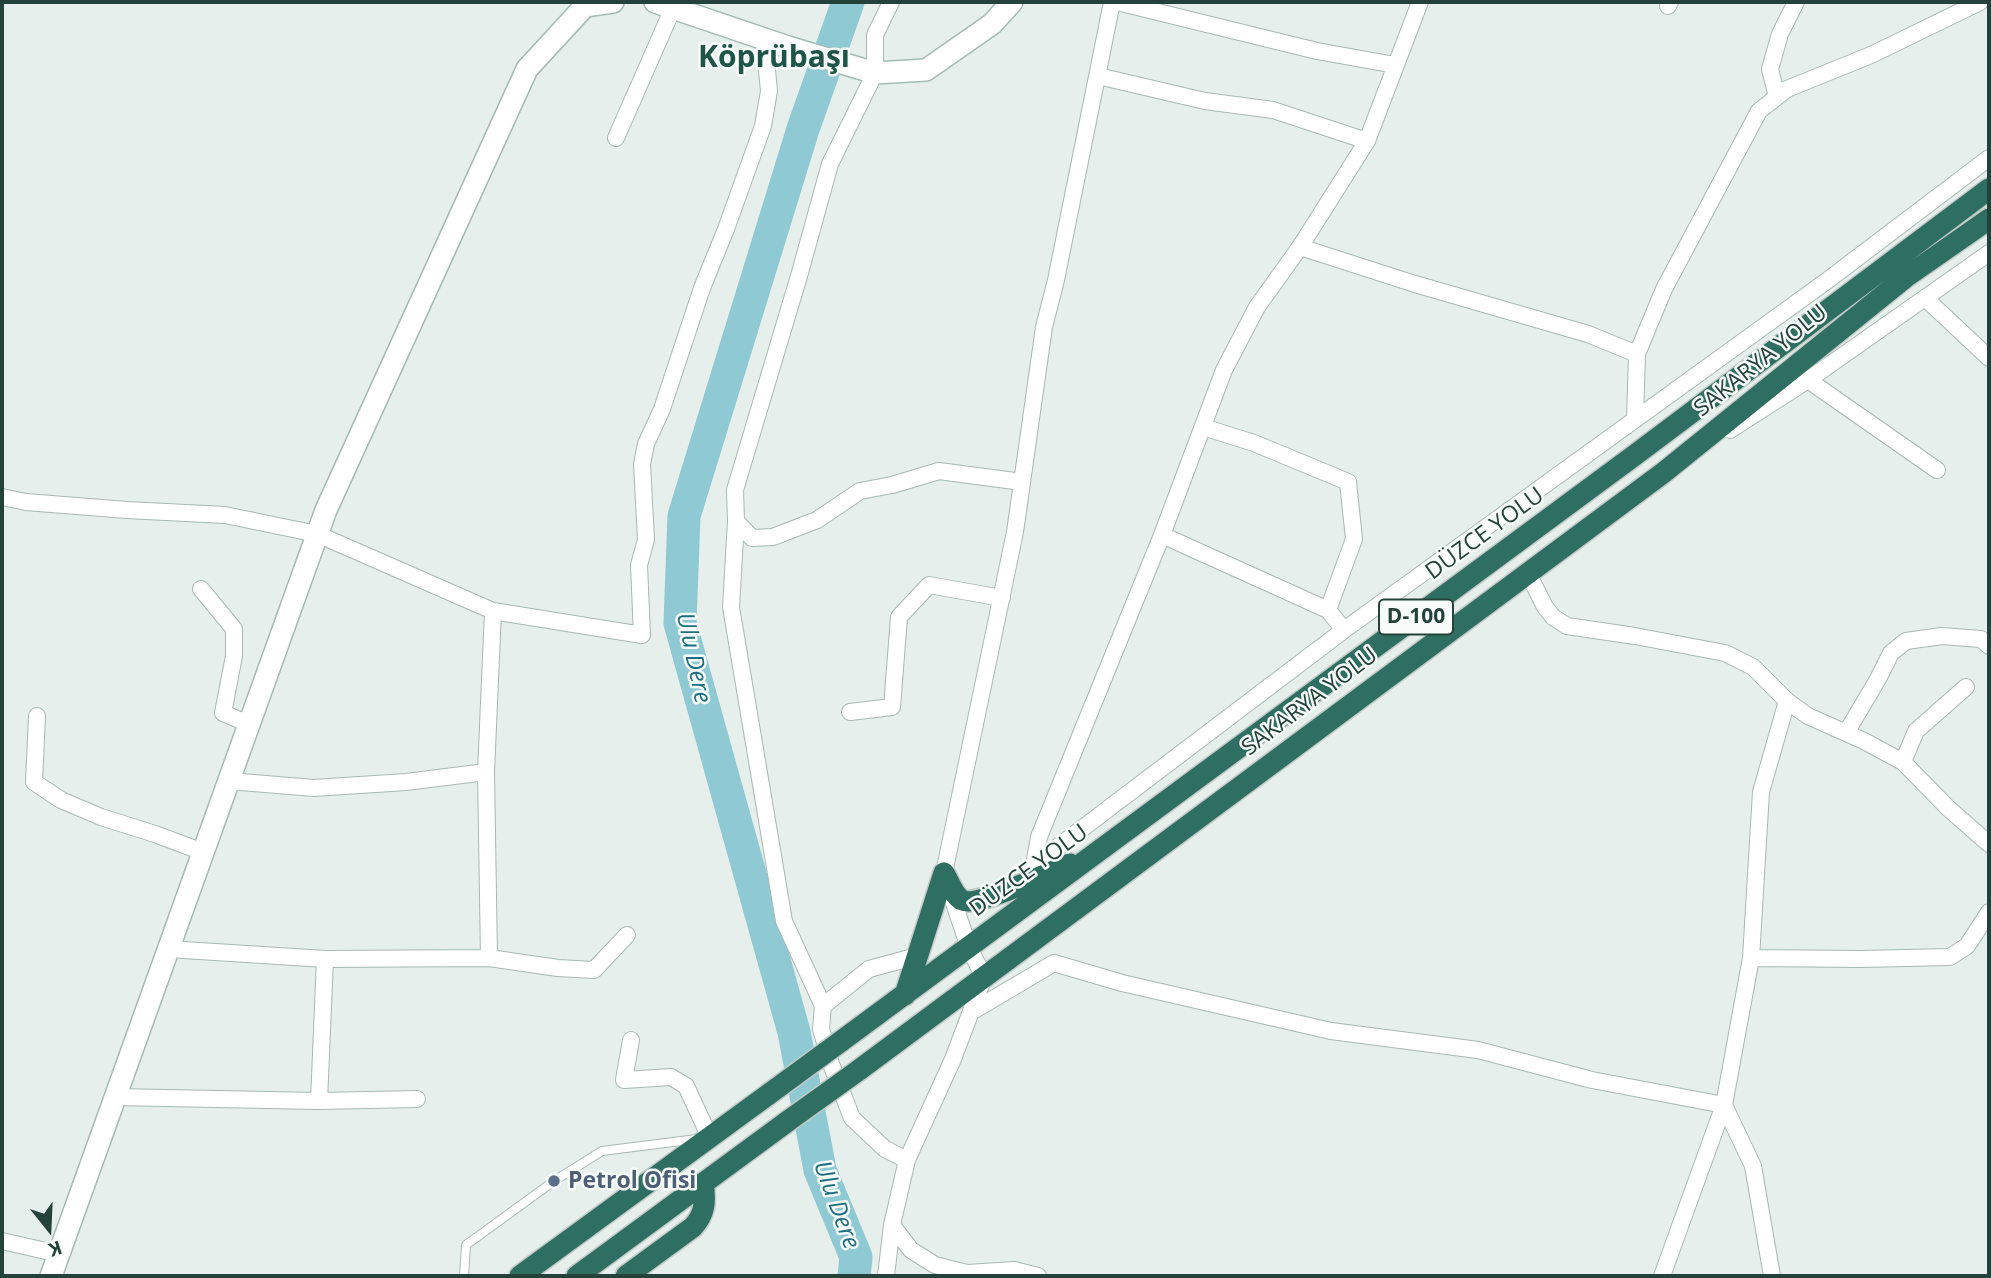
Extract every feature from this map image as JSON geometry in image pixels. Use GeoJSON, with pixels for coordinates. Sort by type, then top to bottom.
{"type":"FeatureCollection","features":[{"type":"Feature","properties":{"kind":"highway","name":"DÜZCE YOLU"},"geometry":{"type":"LineString","coordinates":[[710,1138],[1099,853],[1989,189]]}},
{"type":"Feature","properties":{"kind":"highway","name":"SAKARYA YOLU"},"geometry":{"type":"LineString","coordinates":[[703,1183],[1663,473],[1906,277],[1989,219]]}},
{"type":"Feature","properties":{"kind":"highway"},"geometry":{"type":"LineString","coordinates":[[944,873],[957,897],[972,903],[987,898],[1032,872],[1099,853]]}},
{"type":"Feature","properties":{"kind":"highway"},"geometry":{"type":"LineString","coordinates":[[905,995],[944,873]]}},
{"type":"Feature","properties":{"kind":"highway"},"geometry":{"type":"LineString","coordinates":[[520,1276],[710,1138]]}},
{"type":"Feature","properties":{"kind":"highway"},"geometry":{"type":"LineString","coordinates":[[577,1276],[703,1183],[705,1199],[701,1219],[626,1276]]}},
{"type":"Feature","properties":{"kind":"main road"},"geometry":{"type":"LineString","coordinates":[[51,1276],[326,510],[527,69],[586,3],[613,2]]}},
{"type":"Feature","properties":{"kind":"main road"},"geometry":{"type":"LineString","coordinates":[[664,5],[875,73],[926,69],[992,24],[1012,2]]}},
{"type":"Feature","properties":{"kind":"street"},"geometry":{"type":"LineString","coordinates":[[891,2],[875,35],[875,73],[830,164],[735,490],[731,607],[784,921],[823,1006],[821,1029],[852,1118],[885,1149],[907,1160]]}},
{"type":"Feature","properties":{"kind":"street"},"geometry":{"type":"LineString","coordinates":[[886,1276],[892,1224],[907,1160],[953,1059],[984,977],[969,948],[944,873],[1016,532],[1044,327],[1115,2],[1317,51],[1395,65]]}},
{"type":"Feature","properties":{"kind":"street"},"geometry":{"type":"LineString","coordinates":[[1022,909],[1039,837],[1161,535],[1224,370],[1257,307],[1300,247],[1367,141],[1420,2]]}},
{"type":"Feature","properties":{"kind":"street"},"geometry":{"type":"LineString","coordinates":[[1777,97],[1770,69],[1780,34],[1796,2]]}},
{"type":"Feature","properties":{"kind":"street"},"geometry":{"type":"LineString","coordinates":[[1635,419],[1637,354],[1664,289],[1759,111],[1787,89],[1871,55],[1980,2]]}},
{"type":"Feature","properties":{"kind":"street"},"geometry":{"type":"LineString","coordinates":[[616,138],[664,5]]}},
{"type":"Feature","properties":{"kind":"street"},"geometry":{"type":"LineString","coordinates":[[2,497],[26,502],[225,515],[317,534],[493,611],[642,635],[639,565],[646,540],[642,464],[646,444],[662,409],[702,288],[763,125],[769,91],[764,39]]}},
{"type":"Feature","properties":{"kind":"street"},"geometry":{"type":"LineString","coordinates":[[1098,76],[1205,101],[1273,110],[1367,141]]}},
{"type":"Feature","properties":{"kind":"street"},"geometry":{"type":"LineString","coordinates":[[1032,872],[1344,630],[1989,158]]}},
{"type":"Feature","properties":{"kind":"street"},"geometry":{"type":"LineString","coordinates":[[1300,247],[1415,284],[1588,334],[1637,354]]}},
{"type":"Feature","properties":{"kind":"street"},"geometry":{"type":"LineString","coordinates":[[1663,473],[1808,380],[1983,258],[1989,274]]}},
{"type":"Feature","properties":{"kind":"street"},"geometry":{"type":"LineString","coordinates":[[1925,298],[1989,358]]}},
{"type":"Feature","properties":{"kind":"street"},"geometry":{"type":"LineString","coordinates":[[1808,380],[1937,470]]}},
{"type":"Feature","properties":{"kind":"street"},"geometry":{"type":"LineString","coordinates":[[1203,427],[1254,443],[1348,482],[1354,539],[1328,610]]}},
{"type":"Feature","properties":{"kind":"street"},"geometry":{"type":"LineString","coordinates":[[736,520],[752,538],[773,537],[817,520],[860,491],[939,471],[1022,482]]}},
{"type":"Feature","properties":{"kind":"street"},"geometry":{"type":"LineString","coordinates":[[1161,535],[1328,610],[1344,630]]}},
{"type":"Feature","properties":{"kind":"street"},"geometry":{"type":"LineString","coordinates":[[1528,573],[1545,607],[1553,617],[1567,626],[1725,653],[1753,667],[1787,701],[1808,716],[1903,762],[1948,808],[1989,844]]}},
{"type":"Feature","properties":{"kind":"street"},"geometry":{"type":"LineString","coordinates":[[850,712],[892,707],[899,617],[929,585],[1002,598]]}},
{"type":"Feature","properties":{"kind":"street"},"geometry":{"type":"LineString","coordinates":[[201,589],[234,629],[234,656],[223,713],[249,724]]}},
{"type":"Feature","properties":{"kind":"street"},"geometry":{"type":"LineString","coordinates":[[489,958],[486,772],[493,611]]}},
{"type":"Feature","properties":{"kind":"street"},"geometry":{"type":"LineString","coordinates":[[1846,733],[1891,653],[1906,641],[1942,636],[1981,639],[1989,646]]}},
{"type":"Feature","properties":{"kind":"street"},"geometry":{"type":"LineString","coordinates":[[1903,762],[1916,732],[1966,687]]}},
{"type":"Feature","properties":{"kind":"street"},"geometry":{"type":"LineString","coordinates":[[1662,1276],[1724,1105],[1751,958],[1762,792],[1787,701]]}},
{"type":"Feature","properties":{"kind":"street"},"geometry":{"type":"LineString","coordinates":[[37,716],[34,782],[61,800],[100,817],[204,852]]}},
{"type":"Feature","properties":{"kind":"street"},"geometry":{"type":"LineString","coordinates":[[229,781],[314,788],[406,782],[486,772]]}},
{"type":"Feature","properties":{"kind":"street"},"geometry":{"type":"LineString","coordinates":[[1751,958],[1861,960],[1950,957],[1967,946],[1989,912]]}},
{"type":"Feature","properties":{"kind":"street"},"geometry":{"type":"LineString","coordinates":[[169,949],[325,959],[489,958],[558,968],[594,970],[627,935]]}},
{"type":"Feature","properties":{"kind":"street"},"geometry":{"type":"LineString","coordinates":[[823,1006],[869,968],[917,956]]}},
{"type":"Feature","properties":{"kind":"street"},"geometry":{"type":"LineString","coordinates":[[319,1101],[325,959]]}},
{"type":"Feature","properties":{"kind":"street"},"geometry":{"type":"LineString","coordinates":[[971,1013],[1054,963],[1122,983],[1331,1031],[1478,1050],[1592,1080],[1724,1105]]}},
{"type":"Feature","properties":{"kind":"street"},"geometry":{"type":"LineString","coordinates":[[631,1040],[624,1080],[671,1077],[686,1086],[710,1138]]}},
{"type":"Feature","properties":{"kind":"street"},"geometry":{"type":"LineString","coordinates":[[115,1097],[417,1100]]}},
{"type":"Feature","properties":{"kind":"street"},"geometry":{"type":"LineString","coordinates":[[1724,1105],[1754,1166],[1772,1276]]}},
{"type":"Feature","properties":{"kind":"street"},"geometry":{"type":"LineString","coordinates":[[892,1224],[911,1250],[935,1265],[967,1273],[1014,1270],[1038,1276]]}},
{"type":"Feature","properties":{"kind":"street"},"geometry":{"type":"LineString","coordinates":[[2,1241],[59,1254]]}},
{"type":"Feature","properties":{"kind":"lane"},"geometry":{"type":"LineString","coordinates":[[464,1276],[467,1245],[554,1181],[602,1151],[710,1138]]}},
{"type":"Feature","properties":{"kind":"waterway","name":"Ulu Dere"},"geometry":{"type":"LineString","coordinates":[[848,2],[803,129],[684,516],[680,623],[794,1032],[820,1170],[856,1257],[854,1276]]}},
{"type":"Feature","properties":{"kind":"place","name":"Petrol Ofisi"},"geometry":{"type":"Point","coordinates":[554,1181]}},
{"type":"Feature","properties":{"kind":"district","name":"Köprübaşı"},"geometry":{"type":"Point","coordinates":[774,58]}}]}
